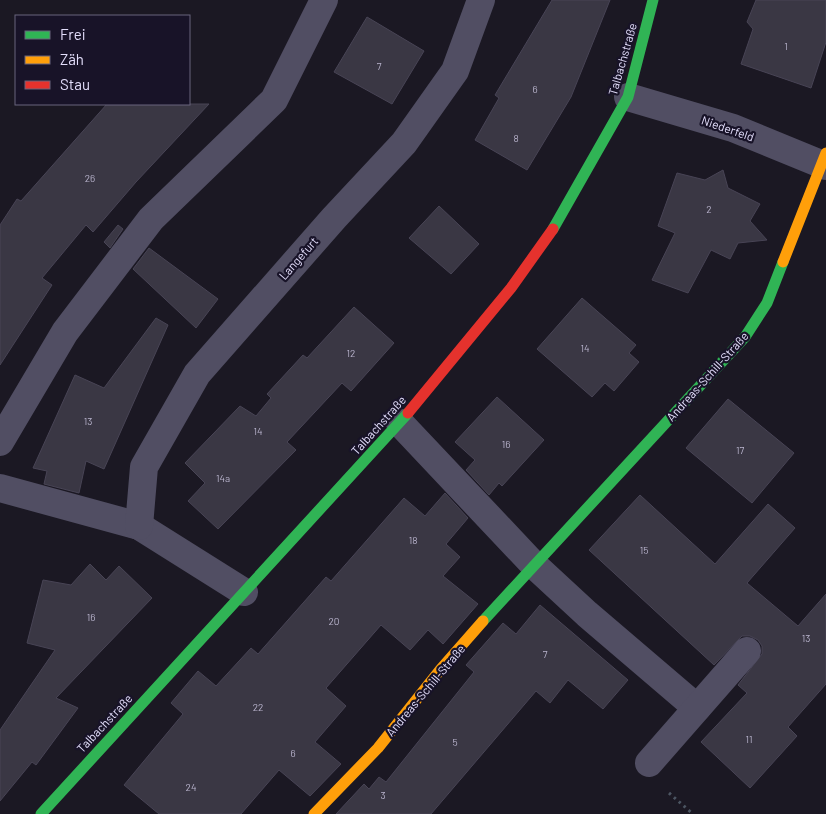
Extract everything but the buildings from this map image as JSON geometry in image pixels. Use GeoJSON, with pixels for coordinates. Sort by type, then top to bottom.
{"type":"FeatureCollection","features":[{"type":"Feature","properties":{"kind":"street"},"geometry":{"type":"LineString","coordinates":[[0,442],[65,332],[151,219],[274,100],[324,0]]}},
{"type":"Feature","properties":{"kind":"street","name":"Langefurt"},"geometry":{"type":"LineString","coordinates":[[139,526],[144,467],[197,374],[328,225],[404,143],[455,70],[481,0]]}},
{"type":"Feature","properties":{"kind":"street","name":"Talbachstraße"},"geometry":{"type":"LineString","coordinates":[[41,814],[400,423],[511,288],[556,224],[628,97],[653,0]]}},
{"type":"Feature","properties":{"kind":"street","name":"Niederfeld"},"geometry":{"type":"LineString","coordinates":[[628,97],[733,128],[824,161]]}},
{"type":"Feature","properties":{"kind":"street","name":"Andreas-Schill-Straße"},"geometry":{"type":"LineString","coordinates":[[314,814],[378,748],[440,670],[534,565],[745,337],[767,303],[824,161]]}},
{"type":"Feature","properties":{"kind":"street"},"geometry":{"type":"LineString","coordinates":[[400,423],[534,565],[587,614],[697,708]]}},
{"type":"Feature","properties":{"kind":"street"},"geometry":{"type":"LineString","coordinates":[[0,488],[139,526],[244,592]]}},
{"type":"Feature","properties":{"kind":"street"},"geometry":{"type":"LineString","coordinates":[[649,763],[747,651]]}},
{"type":"Feature","properties":{"kind":"traffic: fast"},"geometry":{"type":"LineString","coordinates":[[553,229],[628,97],[653,0]]}},
{"type":"Feature","properties":{"kind":"traffic: fast"},"geometry":{"type":"LineString","coordinates":[[483,621],[745,337],[767,303],[783,262]]}},
{"type":"Feature","properties":{"kind":"traffic: fast"},"geometry":{"type":"LineString","coordinates":[[41,814],[408,413]]}},
{"type":"Feature","properties":{"kind":"traffic: slow"},"geometry":{"type":"LineString","coordinates":[[783,262],[826,153]]}},
{"type":"Feature","properties":{"kind":"traffic: slow"},"geometry":{"type":"LineString","coordinates":[[314,814],[378,748],[440,670],[483,621]]}},
{"type":"Feature","properties":{"kind":"traffic: jam"},"geometry":{"type":"LineString","coordinates":[[408,413],[511,288],[553,229]]}}]}
